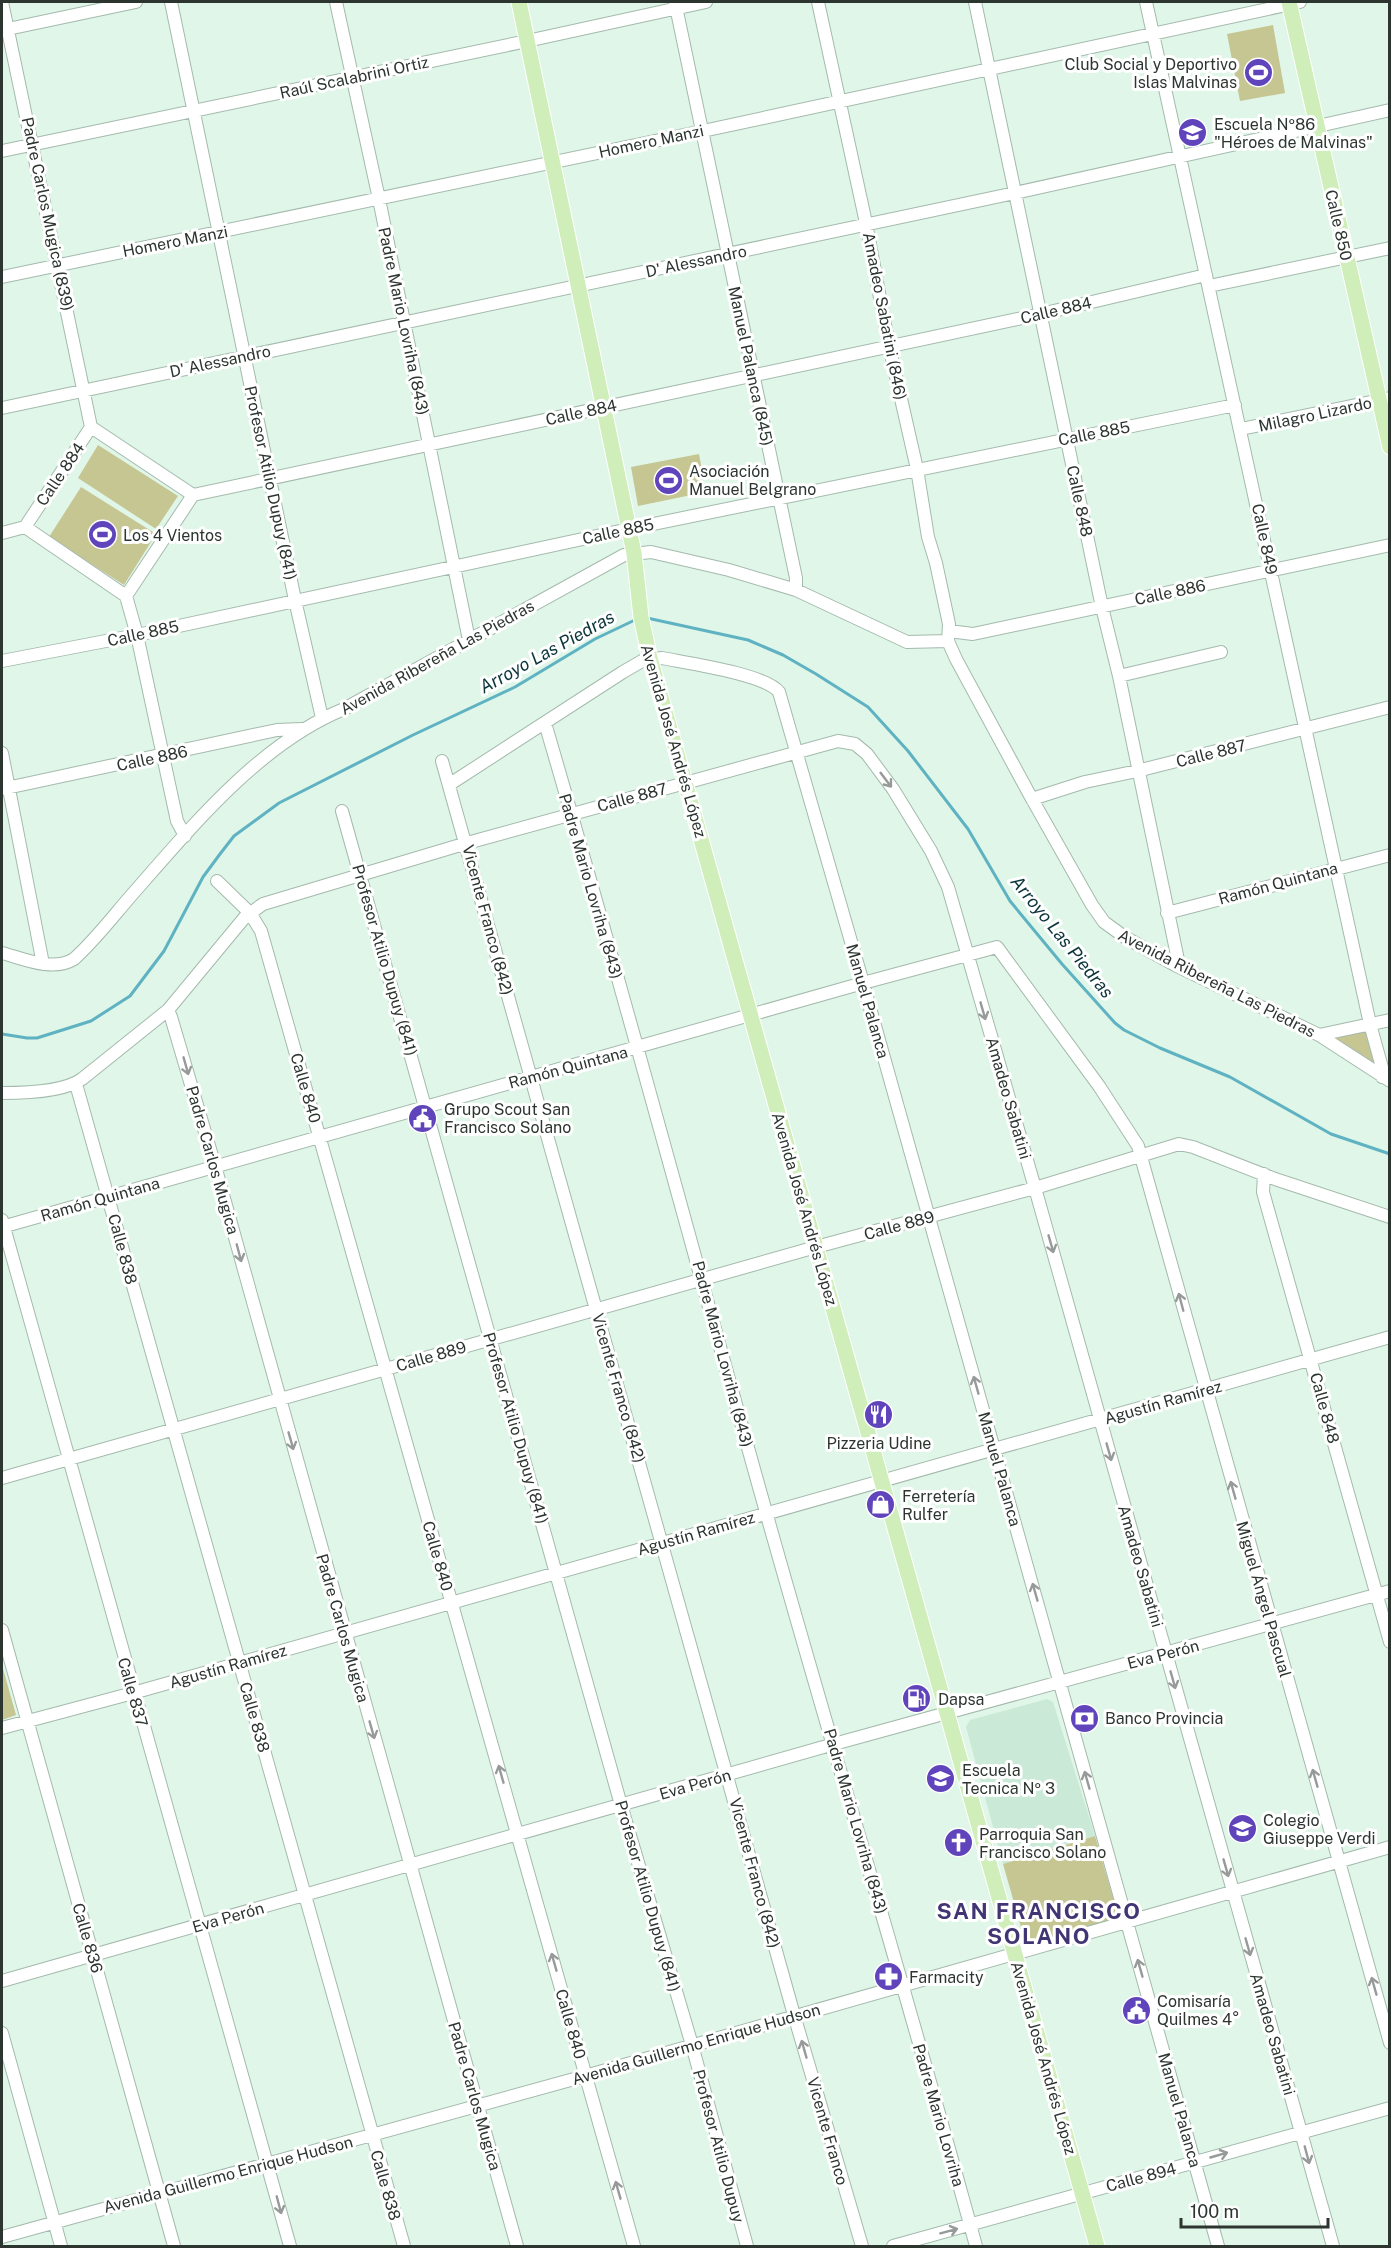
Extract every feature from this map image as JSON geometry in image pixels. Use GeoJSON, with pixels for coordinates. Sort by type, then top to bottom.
{"type":"FeatureCollection","features":[{"type":"Feature","properties":{"kind":"main road","name":"Avenida José Andrés López"},"geometry":{"type":"LineString","coordinates":[[519,2],[635,559],[639,602],[650,658],[1097,2247]]}},
{"type":"Feature","properties":{"kind":"main road","name":"Calle 850"},"geometry":{"type":"LineString","coordinates":[[1293,2],[1316,126],[1346,258],[1384,400],[1389,447]]}},
{"type":"Feature","properties":{"kind":"street","name":"Padre Carlos Mugica (839)"},"geometry":{"type":"LineString","coordinates":[[2,2],[5,30],[33,144],[91,427]]}},
{"type":"Feature","properties":{"kind":"street"},"geometry":{"type":"LineString","coordinates":[[5,30],[136,2]]}},
{"type":"Feature","properties":{"kind":"street","name":"Profesor Atilio Dupuy (841)"},"geometry":{"type":"LineString","coordinates":[[171,2],[295,600],[322,718]]}},
{"type":"Feature","properties":{"kind":"street","name":"Padre Mario Lovriha (843)"},"geometry":{"type":"LineString","coordinates":[[336,2],[379,199],[469,640]]}},
{"type":"Feature","properties":{"kind":"street","name":"Raúl Scalabrini Ortiz"},"geometry":{"type":"LineString","coordinates":[[2,150],[527,41],[676,5],[706,2]]}},
{"type":"Feature","properties":{"kind":"street","name":"Amadeo Sabatini (846)"},"geometry":{"type":"LineString","coordinates":[[818,2],[866,223],[889,346],[917,469],[928,537],[936,563],[949,636]]}},
{"type":"Feature","properties":{"kind":"street","name":"Calle 848"},"geometry":{"type":"LineString","coordinates":[[975,2],[1102,607],[1119,676],[1177,966]]}},
{"type":"Feature","properties":{"kind":"street","name":"Calle 849"},"geometry":{"type":"LineString","coordinates":[[1146,2],[1370,1024],[1386,1079]]}},
{"type":"Feature","properties":{"kind":"street","name":"Homero Manzi"},"geometry":{"type":"LineString","coordinates":[[2,277],[703,131],[1293,2]]}},
{"type":"Feature","properties":{"kind":"street","name":"Manuel Palanca (845)"},"geometry":{"type":"LineString","coordinates":[[676,5],[796,578],[796,590]]}},
{"type":"Feature","properties":{"kind":"street","name":"D' Alessandro"},"geometry":{"type":"LineString","coordinates":[[2,408],[1014,193],[1389,110]]}},
{"type":"Feature","properties":{"kind":"street","name":"Calle 884"},"geometry":{"type":"LineString","coordinates":[[24,527],[91,427],[193,495],[1041,314],[1208,281],[1346,258],[1389,248]]}},
{"type":"Feature","properties":{"kind":"street","name":"Milagro Lizardo"},"geometry":{"type":"LineString","coordinates":[[1241,429],[1384,400]]}},
{"type":"Feature","properties":{"kind":"street","name":"Calle 885"},"geometry":{"type":"LineString","coordinates":[[2,661],[137,635],[779,497],[1235,405]]}},
{"type":"Feature","properties":{"kind":"street"},"geometry":{"type":"LineString","coordinates":[[126,596],[193,495]]}},
{"type":"Feature","properties":{"kind":"street"},"geometry":{"type":"LineString","coordinates":[[2,533],[24,527],[126,596],[137,635],[177,821],[185,836]]}},
{"type":"Feature","properties":{"kind":"street","name":"Calle 886"},"geometry":{"type":"LineString","coordinates":[[949,636],[973,634],[1389,545]]}},
{"type":"Feature","properties":{"kind":"street","name":"Avenida Ribereña Las Piedras"},"geometry":{"type":"LineString","coordinates":[[2,953],[43,964],[68,963],[82,953],[185,836],[261,759],[302,729],[344,709],[613,561],[635,559],[651,552],[709,565],[796,590],[907,642],[949,636],[956,659],[1032,799],[1104,922],[1126,938],[1177,966],[1319,1035],[1386,1079]]}},
{"type":"Feature","properties":{"kind":"street"},"geometry":{"type":"LineString","coordinates":[[1119,676],[1221,652]]}},
{"type":"Feature","properties":{"kind":"street"},"geometry":{"type":"LineString","coordinates":[[450,784],[622,672],[650,658]]}},
{"type":"Feature","properties":{"kind":"street","name":"Manuel Palanca"},"geometry":{"type":"LineString","coordinates":[[650,658],[662,658],[754,678],[771,684],[779,692],[1218,2247]]}},
{"type":"Feature","properties":{"kind":"street","name":"Calle 887"},"geometry":{"type":"LineString","coordinates":[[1032,799],[1085,782],[1389,707]]}},
{"type":"Feature","properties":{"kind":"street","name":"Padre Mario Lovriha (843)"},"geometry":{"type":"LineString","coordinates":[[545,723],[703,1281],[766,1513],[902,1984]]}},
{"type":"Feature","properties":{"kind":"street","name":"Calle 886"},"geometry":{"type":"LineString","coordinates":[[5,788],[277,730],[302,729]]}},
{"type":"Feature","properties":{"kind":"street","name":"Calle 887"},"geometry":{"type":"LineString","coordinates":[[250,913],[263,904],[467,843],[797,751],[844,741],[862,748],[867,754],[893,789],[931,852],[948,887],[967,955]]}},
{"type":"Feature","properties":{"kind":"street"},"geometry":{"type":"LineString","coordinates":[[2,753],[5,788],[43,964]]}},
{"type":"Feature","properties":{"kind":"street","name":"Vicente Franco (842)"},"geometry":{"type":"LineString","coordinates":[[442,761],[467,843],[794,2015]]}},
{"type":"Feature","properties":{"kind":"street","name":"Profesor Atilio Dupuy (841)"},"geometry":{"type":"LineString","coordinates":[[342,811],[621,1805],[692,2045]]}},
{"type":"Feature","properties":{"kind":"street","name":"Ramón Quintana"},"geometry":{"type":"LineString","coordinates":[[1167,913],[1389,855]]}},
{"type":"Feature","properties":{"kind":"street","name":"Calle 840"},"geometry":{"type":"LineString","coordinates":[[217,881],[250,913],[261,931],[634,2247]]}},
{"type":"Feature","properties":{"kind":"street"},"geometry":{"type":"LineString","coordinates":[[2,1093],[76,1084],[168,1010],[250,913]]}},
{"type":"Feature","properties":{"kind":"street","name":"Ramón Quintana"},"geometry":{"type":"LineString","coordinates":[[2,1224],[997,947],[1099,1086],[1136,1141],[1141,1156]]}},
{"type":"Feature","properties":{"kind":"street","name":"Amadeo Sabatini"},"geometry":{"type":"LineString","coordinates":[[967,955],[1035,1188],[1332,2247]]}},
{"type":"Feature","properties":{"kind":"street","name":"Padre Carlos Mugica"},"geometry":{"type":"LineString","coordinates":[[168,1010],[215,1166],[517,2247]]}},
{"type":"Feature","properties":{"kind":"street"},"geometry":{"type":"LineString","coordinates":[[1319,1035],[1389,1020]]}},
{"type":"Feature","properties":{"kind":"street","name":"Calle 838"},"geometry":{"type":"LineString","coordinates":[[76,1084],[404,2247]]}},
{"type":"Feature","properties":{"kind":"street","name":"Calle 889"},"geometry":{"type":"LineString","coordinates":[[2,1478],[703,1281],[816,1247],[1035,1188],[1179,1144],[1193,1146],[1264,1174]]}},
{"type":"Feature","properties":{"kind":"street","name":"Miguel Ángel Pascual"},"geometry":{"type":"LineString","coordinates":[[1141,1156],[1389,2043]]}},
{"type":"Feature","properties":{"kind":"street"},"geometry":{"type":"LineString","coordinates":[[1264,1174],[1389,1217]]}},
{"type":"Feature","properties":{"kind":"street","name":"Calle 848"},"geometry":{"type":"LineString","coordinates":[[1264,1174],[1262,1187],[1389,1642]]}},
{"type":"Feature","properties":{"kind":"street","name":"Calle 837"},"geometry":{"type":"LineString","coordinates":[[2,1224],[290,2247]]}},
{"type":"Feature","properties":{"kind":"street","name":"Agustín Ramírez"},"geometry":{"type":"LineString","coordinates":[[2,1728],[345,1634],[1389,1337]]}},
{"type":"Feature","properties":{"kind":"street","name":"Eva Perón"},"geometry":{"type":"LineString","coordinates":[[2,1981],[834,1744],[1389,1591]]}},
{"type":"Feature","properties":{"kind":"street","name":"Calle 836"},"geometry":{"type":"LineString","coordinates":[[2,1630],[174,2247]]}},
{"type":"Feature","properties":{"kind":"street","name":"Avenida Guillermo Enrique Hudson"},"geometry":{"type":"LineString","coordinates":[[2,2237],[585,2076],[1389,1847]]}},
{"type":"Feature","properties":{"kind":"street","name":"Padre Mario Lovriha"},"geometry":{"type":"LineString","coordinates":[[902,1984],[976,2247]]}},
{"type":"Feature","properties":{"kind":"street","name":"Vicente Franco"},"geometry":{"type":"LineString","coordinates":[[794,2015],[862,2247]]}},
{"type":"Feature","properties":{"kind":"street"},"geometry":{"type":"LineString","coordinates":[[2,2033],[61,2247]]}},
{"type":"Feature","properties":{"kind":"street","name":"Profesor Atilio Dupuy"},"geometry":{"type":"LineString","coordinates":[[692,2045],[747,2247]]}},
{"type":"Feature","properties":{"kind":"street","name":"Calle 894"},"geometry":{"type":"LineString","coordinates":[[893,2247],[1389,2108]]}},
{"type":"Feature","properties":{"kind":"shaded area"},"geometry":{"type":"Polygon","coordinates":[[[1047,1699],[1053,1702],[1095,1836],[1003,1864],[966,1727],[970,1720],[1047,1699]]]}},
{"type":"Feature","properties":{"kind":"green space","name":"Club Social y Deportivo Islas Malvinas"},"geometry":{"type":"Polygon","coordinates":[[[1273,25],[1285,93],[1240,101],[1227,34],[1273,25]]]}},
{"type":"Feature","properties":{"kind":"green space"},"geometry":{"type":"Polygon","coordinates":[[[98,445],[178,496],[156,529],[78,478],[98,445]]]}},
{"type":"Feature","properties":{"kind":"green space","name":"Asociación Manuel Belgrano"},"geometry":{"type":"Polygon","coordinates":[[[699,454],[706,492],[638,506],[631,467],[699,454]]]}},
{"type":"Feature","properties":{"kind":"green space","name":"Los 4 Vientos"},"geometry":{"type":"Polygon","coordinates":[[[81,487],[156,534],[124,585],[49,537],[81,487]]]}},
{"type":"Feature","properties":{"kind":"green space"},"geometry":{"type":"Polygon","coordinates":[[[1366,1029],[1374,1064],[1329,1037],[1366,1029]]]}},
{"type":"Feature","properties":{"kind":"green space"},"geometry":{"type":"Polygon","coordinates":[[[2,1665],[16,1715],[2,1720],[2,1665]]]}},
{"type":"Feature","properties":{"kind":"green space"},"geometry":{"type":"Polygon","coordinates":[[[1095,1836],[1119,1918],[1026,1945],[1003,1864],[1095,1836]]]}},
{"type":"Feature","properties":{"kind":"waterway","name":"Arroyo Las Piedras"},"geometry":{"type":"LineString","coordinates":[[647,618],[748,640],[783,655],[868,707],[908,751],[968,829],[1010,901],[1115,1023],[1160,1048],[1230,1077],[1331,1134],[1390,1154]]}},
{"type":"Feature","properties":{"kind":"waterway","name":"Arroyo Las Piedras"},"geometry":{"type":"LineString","coordinates":[[2,1034],[37,1038],[91,1021],[130,996],[164,951],[203,877],[220,854],[234,836],[279,803],[413,735],[515,687],[595,639],[637,619]]}},
{"type":"Feature","properties":{"kind":"place","name":"Club Social y Deportivo Islas Malvinas"},"geometry":{"type":"Point","coordinates":[1258,73]}},
{"type":"Feature","properties":{"kind":"place","name":"Escuela Nº86 \"Héroes de Malvinas\""},"geometry":{"type":"Point","coordinates":[1193,133]}},
{"type":"Feature","properties":{"kind":"place","name":"Asociación Manuel Belgrano"},"geometry":{"type":"Point","coordinates":[668,480]}},
{"type":"Feature","properties":{"kind":"place","name":"Los 4 Vientos"},"geometry":{"type":"Point","coordinates":[102,535]}},
{"type":"Feature","properties":{"kind":"place","name":"Grupo Scout San Francisco Solano"},"geometry":{"type":"Point","coordinates":[423,1118]}},
{"type":"Feature","properties":{"kind":"place","name":"Pizzeria Udine"},"geometry":{"type":"Point","coordinates":[879,1415]}},
{"type":"Feature","properties":{"kind":"place","name":"Ferretería Rulfer"},"geometry":{"type":"Point","coordinates":[881,1505]}},
{"type":"Feature","properties":{"kind":"place","name":"Dapsa"},"geometry":{"type":"Point","coordinates":[917,1699]}},
{"type":"Feature","properties":{"kind":"place","name":"Banco Provincia"},"geometry":{"type":"Point","coordinates":[1084,1718]}},
{"type":"Feature","properties":{"kind":"place","name":"Escuela Tecnica Nº 3"},"geometry":{"type":"Point","coordinates":[941,1779]}},
{"type":"Feature","properties":{"kind":"place","name":"Colegio Giuseppe Verdi"},"geometry":{"type":"Point","coordinates":[1242,1829]}},
{"type":"Feature","properties":{"kind":"place","name":"Parroquia San Francisco Solano"},"geometry":{"type":"Point","coordinates":[958,1843]}},
{"type":"Feature","properties":{"kind":"place","name":"Farmacity"},"geometry":{"type":"Point","coordinates":[888,1977]}},
{"type":"Feature","properties":{"kind":"place","name":"Comisaría Quilmes 4°"},"geometry":{"type":"Point","coordinates":[1136,2010]}},
{"type":"Feature","properties":{"kind":"district","name":"SAN FRANCISCO SOLANO"},"geometry":{"type":"Point","coordinates":[1039,1924]}}]}
